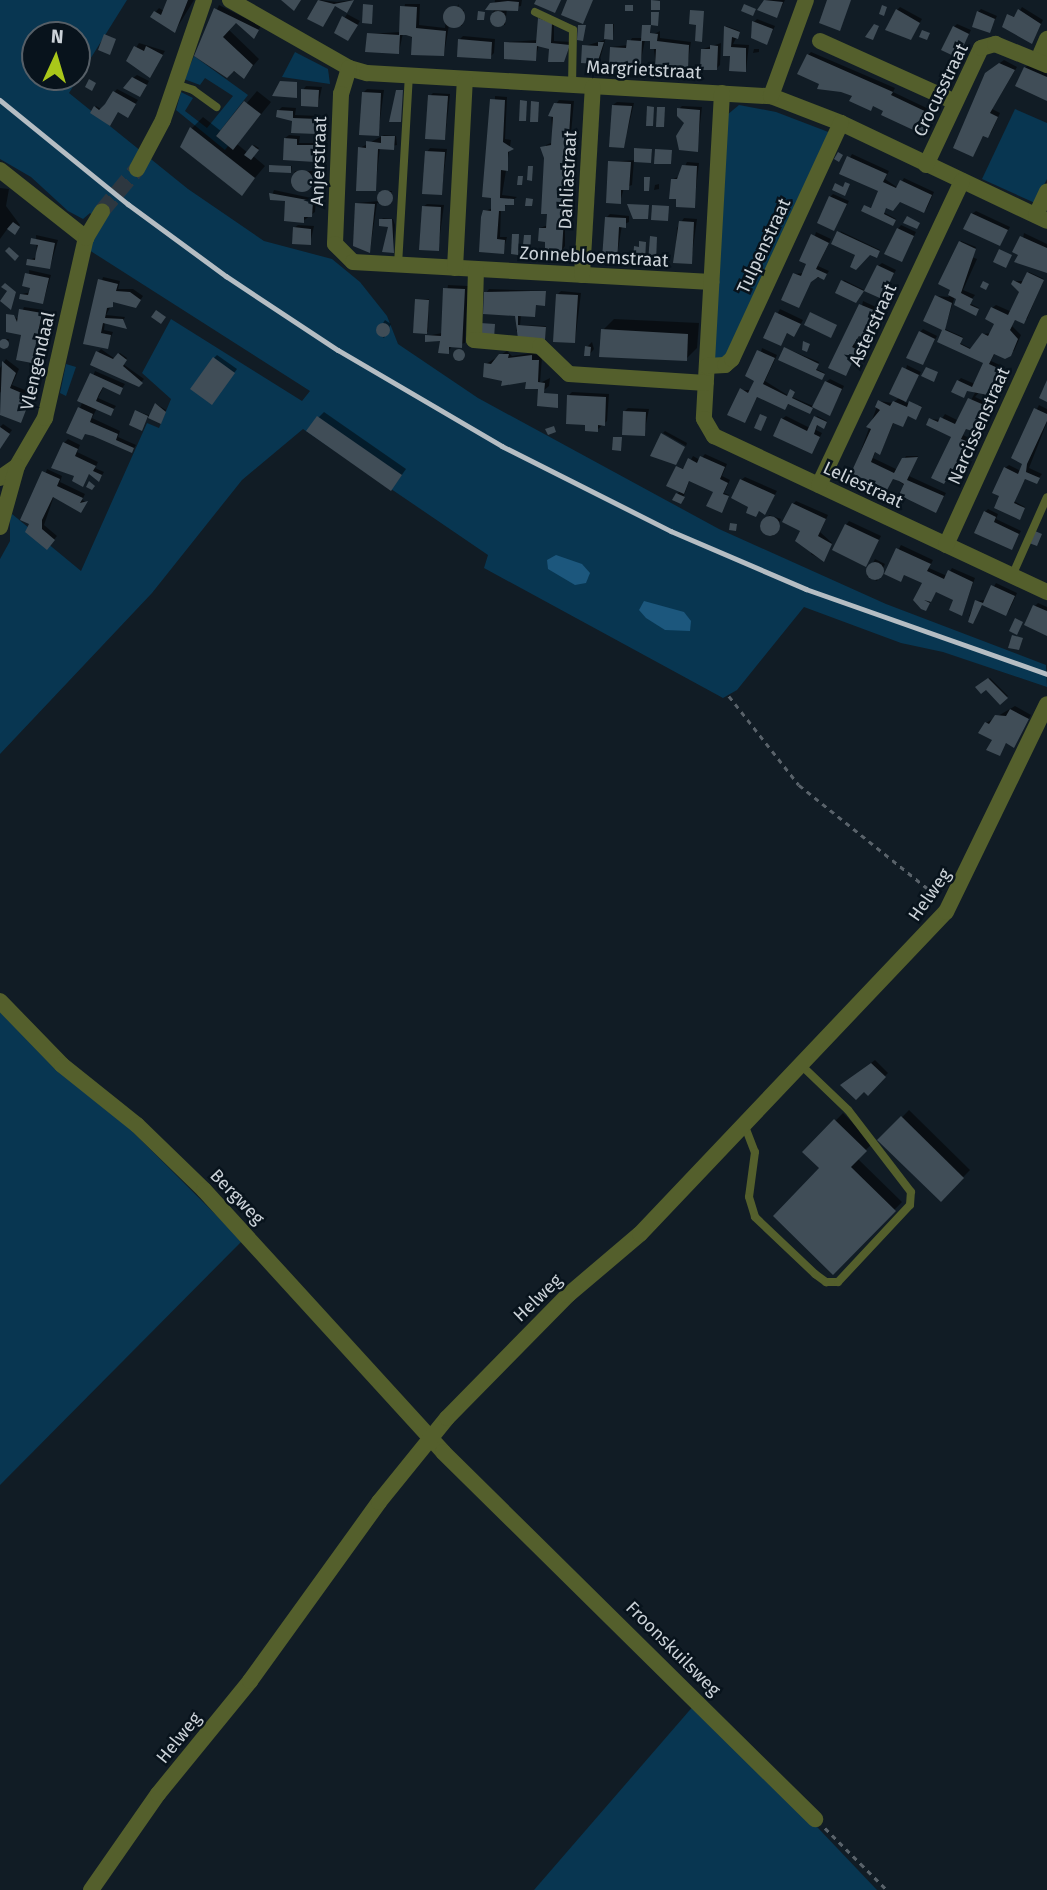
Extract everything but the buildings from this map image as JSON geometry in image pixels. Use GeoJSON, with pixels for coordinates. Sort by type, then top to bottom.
{"type":"FeatureCollection","features":[{"type":"Feature","properties":{"kind":"street"},"geometry":{"type":"LineString","coordinates":[[136,169],[159,130],[204,0]]}},
{"type":"Feature","properties":{"kind":"street","name":"Margrietstraat"},"geometry":{"type":"LineString","coordinates":[[230,0],[349,68],[465,80],[771,96],[841,123],[1042,218]]}},
{"type":"Feature","properties":{"kind":"street"},"geometry":{"type":"LineString","coordinates":[[771,96],[806,0]]}},
{"type":"Feature","properties":{"kind":"street","name":"Crocusstraat"},"geometry":{"type":"LineString","coordinates":[[926,164],[986,44],[1042,62],[1047,39]]}},
{"type":"Feature","properties":{"kind":"street"},"geometry":{"type":"LineString","coordinates":[[820,41],[955,102]]}},
{"type":"Feature","properties":{"kind":"street","name":"Anjerstraat"},"geometry":{"type":"LineString","coordinates":[[342,255],[335,244],[341,94],[349,68]]}},
{"type":"Feature","properties":{"kind":"street"},"geometry":{"type":"LineString","coordinates":[[455,268],[465,80]]}},
{"type":"Feature","properties":{"kind":"street","name":"Dahliastraat"},"geometry":{"type":"LineString","coordinates":[[582,275],[593,87]]}},
{"type":"Feature","properties":{"kind":"street","name":"Tulpenstraat"},"geometry":{"type":"LineString","coordinates":[[706,383],[722,93]]}},
{"type":"Feature","properties":{"kind":"street","name":"Tulpenstraat"},"geometry":{"type":"LineString","coordinates":[[707,366],[733,359],[841,123]]}},
{"type":"Feature","properties":{"kind":"street"},"geometry":{"type":"LineString","coordinates":[[0,170],[86,238]]}},
{"type":"Feature","properties":{"kind":"street","name":"Asterstraat"},"geometry":{"type":"LineString","coordinates":[[819,485],[962,181]]}},
{"type":"Feature","properties":{"kind":"street"},"geometry":{"type":"LineString","coordinates":[[1042,218],[1047,191]]}},
{"type":"Feature","properties":{"kind":"street","name":"Vlengendaal"},"geometry":{"type":"LineString","coordinates":[[0,478],[17,466],[45,418],[86,238],[102,211]]}},
{"type":"Feature","properties":{"kind":"street","name":"Zonnebloemstraat"},"geometry":{"type":"LineString","coordinates":[[342,255],[353,262],[711,282]]}},
{"type":"Feature","properties":{"kind":"street"},"geometry":{"type":"LineString","coordinates":[[475,269],[474,340],[540,346],[569,374],[706,383]]}},
{"type":"Feature","properties":{"kind":"street","name":"Narcissenstraat"},"geometry":{"type":"LineString","coordinates":[[946,545],[1047,323]]}},
{"type":"Feature","properties":{"kind":"street","name":"Leliestraat"},"geometry":{"type":"LineString","coordinates":[[706,383],[704,419],[714,436],[1047,592]]}},
{"type":"Feature","properties":{"kind":"street"},"geometry":{"type":"LineString","coordinates":[[0,527],[17,466]]}},
{"type":"Feature","properties":{"kind":"street","name":"Helweg"},"geometry":{"type":"LineString","coordinates":[[91,1890],[158,1794],[250,1681],[431,1436],[536,1326],[640,1234],[950,906],[1047,704]]}},
{"type":"Feature","properties":{"kind":"street","name":"Bergweg"},"geometry":{"type":"LineString","coordinates":[[0,1000],[62,1065],[136,1125],[204,1189],[431,1436]]}},
{"type":"Feature","properties":{"kind":"street","name":"Froonskuilsweg"},"geometry":{"type":"LineString","coordinates":[[431,1436],[815,1819]]}},
{"type":"Feature","properties":{"kind":"lane"},"geometry":{"type":"LineString","coordinates":[[535,12],[573,30],[572,85]]}},
{"type":"Feature","properties":{"kind":"lane"},"geometry":{"type":"LineString","coordinates":[[398,265],[409,75]]}},
{"type":"Feature","properties":{"kind":"lane"},"geometry":{"type":"LineString","coordinates":[[175,84],[193,90],[216,107]]}},
{"type":"Feature","properties":{"kind":"lane"},"geometry":{"type":"LineString","coordinates":[[1012,576],[1047,497]]}},
{"type":"Feature","properties":{"kind":"lane"},"geometry":{"type":"LineString","coordinates":[[743,1123],[754,1146],[749,1197],[755,1217],[815,1274],[826,1282],[838,1282],[910,1206],[911,1192],[848,1111],[800,1064]]}},
{"type":"Feature","properties":{"kind":"path"},"geometry":{"type":"LineString","coordinates":[[729,696],[799,785],[950,906]]}},
{"type":"Feature","properties":{"kind":"path"},"geometry":{"type":"LineString","coordinates":[[815,1819],[887,1890]]}},
{"type":"Feature","properties":{"kind":"shaded area"},"geometry":{"type":"Polygon","coordinates":[[[0,0],[127,0],[91,58],[91,21],[21,21],[21,91],[70,91],[69,93],[188,189],[264,241],[332,259],[360,282],[387,316],[398,344],[478,398],[719,529],[886,604],[1046,665],[1047,687],[943,652],[901,643],[804,607],[737,690],[723,698],[484,568],[488,555],[303,429],[242,480],[152,593],[0,754],[0,559],[10,541],[10,518],[12,514],[81,571],[147,423],[159,428],[171,399],[142,373],[171,319],[302,401],[310,391],[89,250],[100,221],[90,213],[83,219],[68,211],[31,177],[0,159],[0,0]]]}},
{"type":"Feature","properties":{"kind":"shaded area"},"geometry":{"type":"Polygon","coordinates":[[[295,52],[328,69],[330,84],[282,77],[295,52]]]}},
{"type":"Feature","properties":{"kind":"shaded area"},"geometry":{"type":"Polygon","coordinates":[[[194,56],[248,95],[216,136],[228,146],[225,150],[176,110],[181,92],[193,98],[185,111],[207,128],[233,96],[205,78],[200,85],[184,79],[194,56]]]}},
{"type":"Feature","properties":{"kind":"shaded area"},"geometry":{"type":"Polygon","coordinates":[[[739,105],[776,112],[831,133],[732,350],[718,361],[714,357],[727,115],[739,105]]]}},
{"type":"Feature","properties":{"kind":"shaded area"},"geometry":{"type":"Polygon","coordinates":[[[1015,109],[1047,123],[1047,179],[1035,203],[982,179],[1015,109]]]}},
{"type":"Feature","properties":{"kind":"shaded area"},"geometry":{"type":"Polygon","coordinates":[[[66,364],[76,367],[66,396],[60,393],[66,364]]]}},
{"type":"Feature","properties":{"kind":"shaded area"},"geometry":{"type":"Polygon","coordinates":[[[556,555],[582,564],[590,573],[586,583],[575,585],[548,569],[547,560],[556,555]]]}},
{"type":"Feature","properties":{"kind":"shaded area"},"geometry":{"type":"Polygon","coordinates":[[[644,601],[684,612],[691,621],[690,631],[665,630],[646,618],[639,610],[644,601]]]}},
{"type":"Feature","properties":{"kind":"shaded area"},"geometry":{"type":"Polygon","coordinates":[[[0,1011],[126,1125],[242,1241],[0,1485],[0,1011]]]}},
{"type":"Feature","properties":{"kind":"shaded area"},"geometry":{"type":"Polygon","coordinates":[[[695,1704],[761,1768],[877,1890],[534,1890],[695,1704]]]}},
{"type":"Feature","properties":{"kind":"tunnel"},"geometry":{"type":"LineString","coordinates":[[102,211],[137,169]]}},
{"type":"Feature","properties":{"kind":"railway"},"geometry":{"type":"LineString","coordinates":[[0,100],[128,204],[226,276],[338,350],[502,446],[671,531],[806,589],[1047,674]]}}]}
